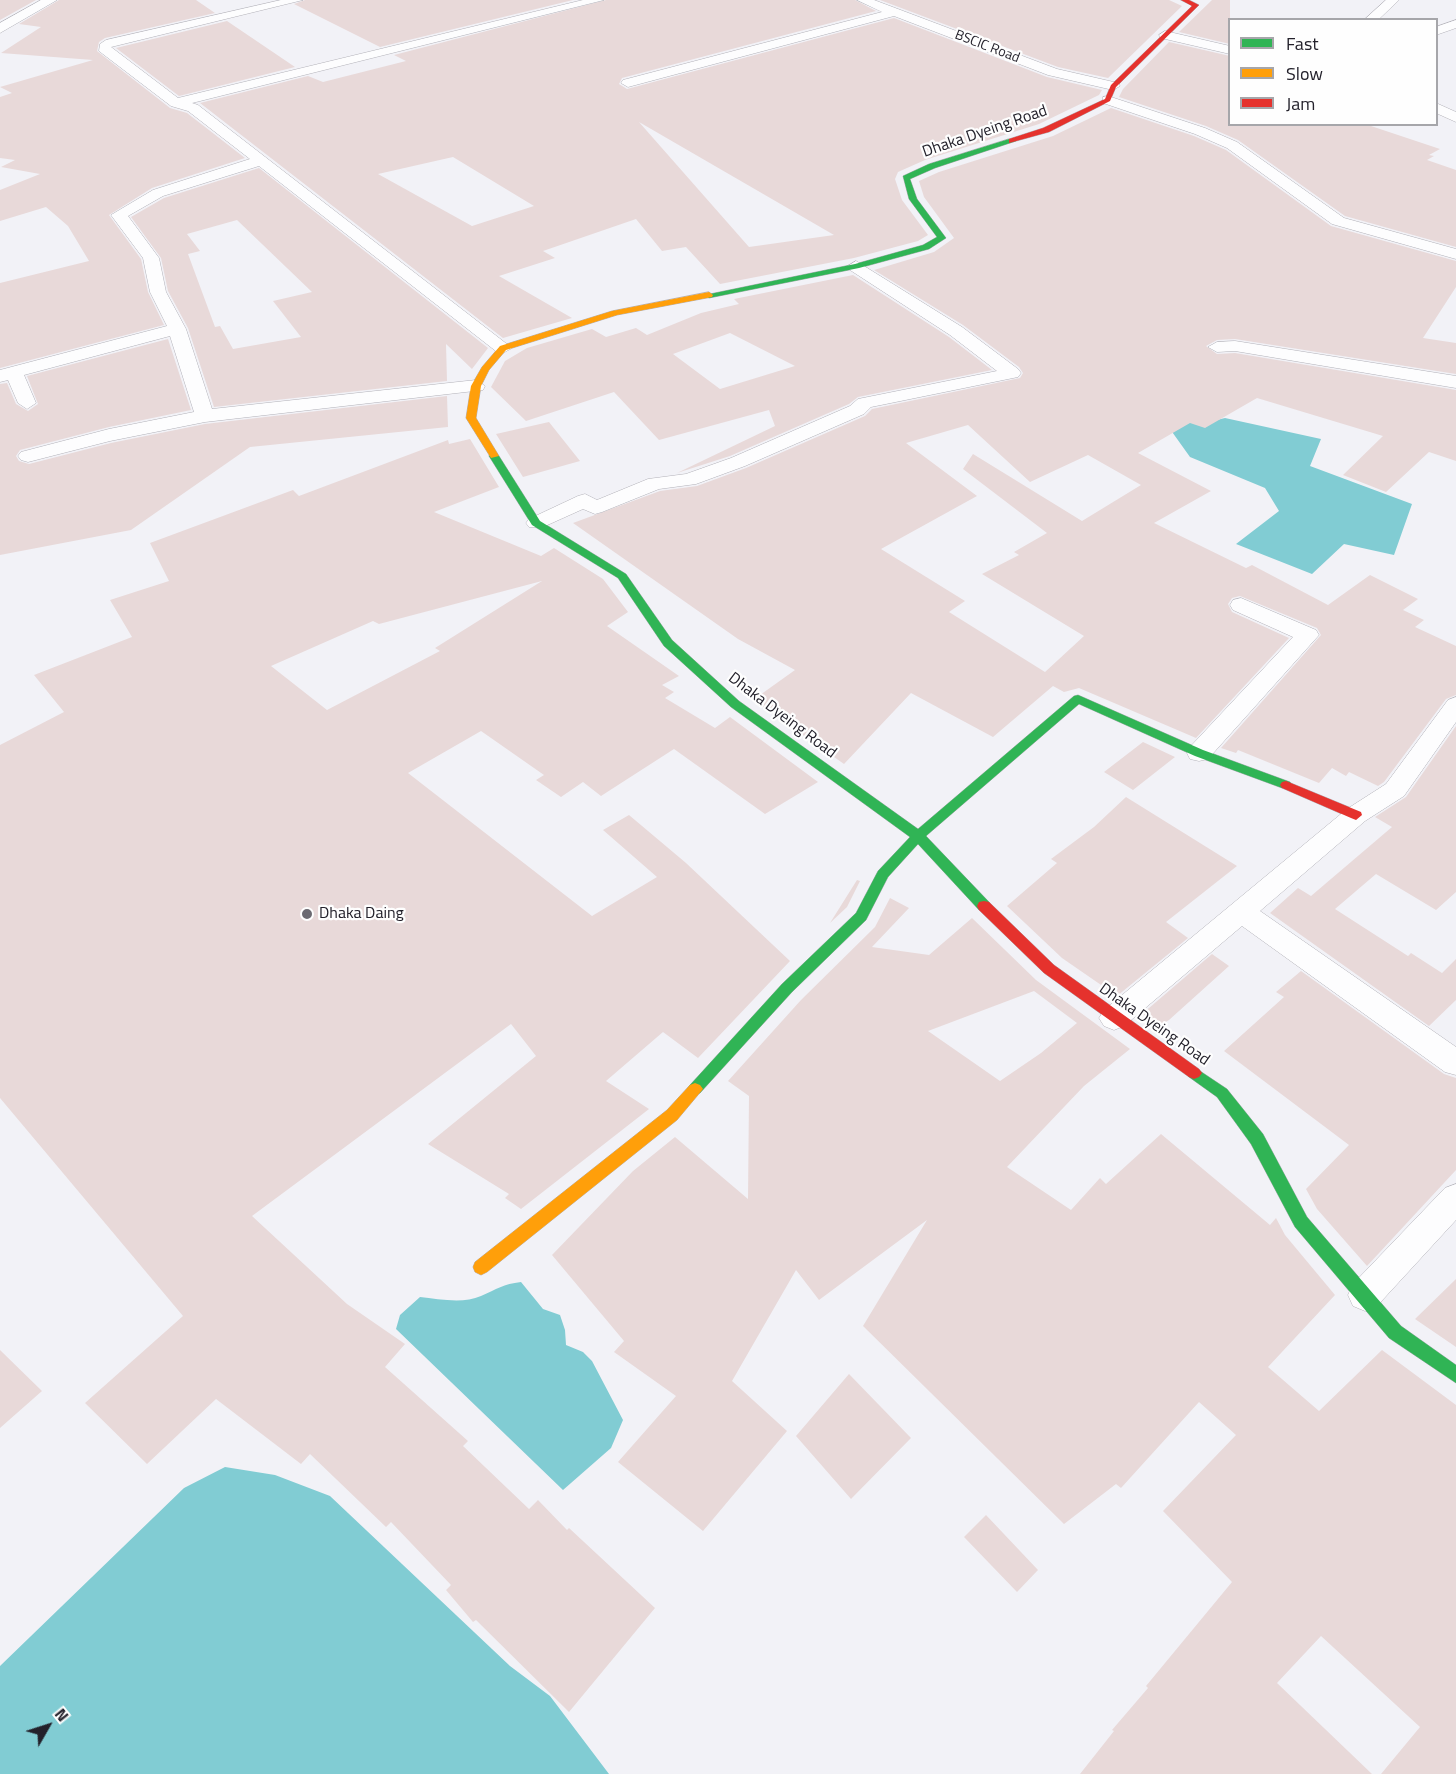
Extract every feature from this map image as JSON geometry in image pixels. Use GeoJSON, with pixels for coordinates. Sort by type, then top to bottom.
{"type":"FeatureCollection","features":[{"type":"Feature","properties":{"kind":"street"},"geometry":{"type":"LineString","coordinates":[[0,29],[24,13],[51,0]]}},
{"type":"Feature","properties":{"kind":"street"},"geometry":{"type":"LineString","coordinates":[[297,0],[106,44],[104,48],[176,103],[193,108],[503,348]]}},
{"type":"Feature","properties":{"kind":"street"},"geometry":{"type":"LineString","coordinates":[[176,103],[598,0]]}},
{"type":"Feature","properties":{"kind":"street","name":"BSCIC Road"},"geometry":{"type":"LineString","coordinates":[[863,0],[1110,93],[1232,145],[1338,221],[1456,254]]}},
{"type":"Feature","properties":{"kind":"street"},"geometry":{"type":"LineString","coordinates":[[1110,93],[1196,5],[1184,0]]}},
{"type":"Feature","properties":{"kind":"street"},"geometry":{"type":"LineString","coordinates":[[1372,18],[1394,0]]}},
{"type":"Feature","properties":{"kind":"street"},"geometry":{"type":"LineString","coordinates":[[627,83],[895,12]]}},
{"type":"Feature","properties":{"kind":"street"},"geometry":{"type":"LineString","coordinates":[[1438,31],[1456,24]]}},
{"type":"Feature","properties":{"kind":"street"},"geometry":{"type":"LineString","coordinates":[[1165,35],[1228,50]]}},
{"type":"Feature","properties":{"kind":"street","name":"Dhaka Dyeing Road"},"geometry":{"type":"LineString","coordinates":[[1110,93],[1046,130],[932,166],[906,178],[913,199],[942,238],[926,247],[855,266],[615,313],[503,348],[485,369],[476,386],[471,418],[536,523],[622,576],[668,643],[735,704],[918,836],[1001,924],[1048,969],[1222,1093],[1257,1139],[1301,1222],[1395,1332],[1456,1375]]}},
{"type":"Feature","properties":{"kind":"street"},"geometry":{"type":"LineString","coordinates":[[1438,108],[1456,118]]}},
{"type":"Feature","properties":{"kind":"street"},"geometry":{"type":"LineString","coordinates":[[205,416],[177,329],[158,292],[151,258],[119,215],[158,194],[260,161]]}},
{"type":"Feature","properties":{"kind":"street"},"geometry":{"type":"LineString","coordinates":[[536,523],[585,500],[596,508],[655,483],[689,480],[738,462],[857,410],[865,404],[1012,373],[956,331],[855,266]]}},
{"type":"Feature","properties":{"kind":"street"},"geometry":{"type":"LineString","coordinates":[[27,403],[7,374],[177,329]]}},
{"type":"Feature","properties":{"kind":"street"},"geometry":{"type":"LineString","coordinates":[[1217,347],[1235,346],[1456,382]]}},
{"type":"Feature","properties":{"kind":"street"},"geometry":{"type":"LineString","coordinates":[[28,456],[109,435],[205,416],[476,386]]}},
{"type":"Feature","properties":{"kind":"street"},"geometry":{"type":"LineString","coordinates":[[1199,753],[1308,635],[1241,605]]}},
{"type":"Feature","properties":{"kind":"street"},"geometry":{"type":"LineString","coordinates":[[481,1266],[672,1114],[787,988],[861,915],[883,874],[918,836],[1078,699],[1199,753],[1293,787],[1356,814]]}},
{"type":"Feature","properties":{"kind":"street"},"geometry":{"type":"LineString","coordinates":[[1114,1018],[1356,814],[1395,790],[1456,705]]}},
{"type":"Feature","properties":{"kind":"street"},"geometry":{"type":"LineString","coordinates":[[1240,911],[1456,1063]]}},
{"type":"Feature","properties":{"kind":"street"},"geometry":{"type":"LineString","coordinates":[[1365,1295],[1456,1198]]}},
{"type":"Feature","properties":{"kind":"water"},"geometry":{"type":"Polygon","coordinates":[[[1225,418],[1321,439],[1310,466],[1412,504],[1394,555],[1344,544],[1312,574],[1236,544],[1279,511],[1265,488],[1190,457],[1165,422],[1204,423],[1225,418]]]}},
{"type":"Feature","properties":{"kind":"water"},"geometry":{"type":"Polygon","coordinates":[[[521,1282],[543,1309],[560,1315],[565,1330],[566,1345],[583,1352],[592,1361],[623,1420],[611,1448],[563,1490],[396,1329],[400,1315],[420,1297],[467,1300],[505,1285],[521,1282]]]}},
{"type":"Feature","properties":{"kind":"water"},"geometry":{"type":"Polygon","coordinates":[[[225,1467],[275,1475],[330,1496],[510,1666],[550,1696],[609,1774],[0,1774],[0,1666],[184,1488],[225,1467]]]}},
{"type":"Feature","properties":{"kind":"building"},"geometry":{"type":"Polygon","coordinates":[[[0,0],[36,0],[0,20],[0,0]]]}},
{"type":"Feature","properties":{"kind":"building"},"geometry":{"type":"Polygon","coordinates":[[[59,0],[196,0],[215,13],[105,38],[99,42],[97,51],[170,108],[187,113],[245,158],[152,188],[109,215],[141,259],[148,292],[164,325],[0,368],[0,283],[89,261],[68,226],[46,207],[0,221],[0,190],[40,174],[1,167],[15,160],[0,158],[0,97],[12,93],[0,87],[93,60],[1,53],[41,27],[19,24],[59,0]]]}},
{"type":"Feature","properties":{"kind":"building"},"geometry":{"type":"Polygon","coordinates":[[[305,0],[573,0],[380,47],[294,4],[305,0]]]}},
{"type":"Feature","properties":{"kind":"building"},"geometry":{"type":"Polygon","coordinates":[[[606,0],[855,0],[876,11],[622,78],[619,84],[627,89],[894,18],[1047,77],[1102,90],[1099,95],[1039,124],[925,160],[898,172],[895,179],[902,200],[928,235],[918,241],[854,258],[720,284],[686,247],[662,251],[636,219],[543,251],[555,258],[499,276],[572,318],[503,338],[200,103],[308,76],[323,82],[406,61],[394,55],[606,0]],[[639,122],[749,247],[834,235],[639,122]],[[453,157],[378,174],[472,226],[534,206],[453,157]]]}},
{"type":"Feature","properties":{"kind":"building"},"geometry":{"type":"Polygon","coordinates":[[[880,0],[1169,0],[1182,6],[1108,78],[1058,67],[880,0]]]}},
{"type":"Feature","properties":{"kind":"building"},"geometry":{"type":"Polygon","coordinates":[[[1212,0],[1230,0],[1228,44],[1179,32],[1212,0]]]}},
{"type":"Feature","properties":{"kind":"building"},"geometry":{"type":"Polygon","coordinates":[[[227,21],[295,67],[179,96],[116,48],[227,21]]]}},
{"type":"Feature","properties":{"kind":"building"},"geometry":{"type":"Polygon","coordinates":[[[1169,42],[1228,56],[1228,126],[1371,126],[1440,149],[1429,155],[1434,156],[1427,160],[1456,170],[1456,247],[1345,216],[1238,140],[1206,126],[1119,97],[1123,89],[1169,42]]]}},
{"type":"Feature","properties":{"kind":"building"},"geometry":{"type":"Polygon","coordinates":[[[1111,108],[1194,136],[1226,150],[1331,226],[1456,261],[1456,287],[1423,338],[1456,343],[1456,374],[1235,339],[1217,340],[1206,346],[1217,354],[1235,353],[1456,390],[1456,461],[1429,452],[1386,492],[1343,475],[1383,436],[1257,398],[1205,428],[1190,423],[1138,453],[1211,491],[1154,523],[1246,568],[1252,565],[1328,605],[1370,575],[1418,599],[1403,610],[1424,620],[1415,627],[1456,646],[1456,695],[1446,699],[1384,782],[1378,786],[1349,772],[1346,776],[1332,768],[1319,783],[1238,750],[1236,753],[1221,748],[1321,635],[1317,628],[1240,596],[1232,598],[1228,604],[1232,612],[1289,638],[1196,738],[1079,688],[1064,692],[1053,686],[993,737],[911,693],[844,764],[753,700],[795,670],[738,639],[573,523],[660,491],[697,486],[746,468],[865,416],[872,409],[1020,378],[1023,373],[1019,367],[963,325],[874,270],[934,252],[954,238],[924,197],[919,181],[939,172],[1053,136],[1111,108]],[[968,425],[906,443],[977,496],[881,549],[965,601],[949,612],[1045,672],[1084,636],[982,574],[1019,555],[1014,552],[1047,533],[963,469],[973,454],[1082,521],[1141,485],[1088,455],[1030,482],[968,425]]]}},
{"type":"Feature","properties":{"kind":"building"},"geometry":{"type":"Polygon","coordinates":[[[259,168],[488,348],[472,369],[446,344],[447,381],[214,407],[188,328],[168,291],[161,258],[131,217],[164,198],[259,168]],[[237,220],[187,234],[200,251],[188,254],[215,327],[220,326],[233,349],[301,337],[273,301],[312,292],[237,220]]]}},
{"type":"Feature","properties":{"kind":"building"},"geometry":{"type":"Polygon","coordinates":[[[853,275],[949,337],[992,370],[858,397],[849,404],[730,456],[677,473],[775,426],[769,410],[659,440],[614,392],[526,421],[491,387],[505,361],[527,348],[592,329],[606,337],[636,328],[647,335],[701,313],[739,304],[734,299],[853,275]],[[730,333],[673,354],[720,389],[795,366],[730,333]]]}},
{"type":"Feature","properties":{"kind":"building"},"geometry":{"type":"Polygon","coordinates":[[[168,339],[191,410],[109,427],[20,450],[16,456],[19,461],[29,464],[111,443],[205,424],[447,396],[448,427],[250,447],[131,530],[0,555],[0,384],[7,383],[16,404],[28,411],[38,404],[27,376],[168,339]]]}},
{"type":"Feature","properties":{"kind":"building"},"geometry":{"type":"Polygon","coordinates":[[[549,422],[580,461],[523,477],[496,434],[549,422]]]}},
{"type":"Feature","properties":{"kind":"building"},"geometry":{"type":"Polygon","coordinates":[[[470,439],[499,487],[434,512],[541,556],[554,548],[603,579],[628,612],[607,626],[679,676],[662,685],[674,692],[665,698],[715,728],[730,717],[818,782],[765,814],[674,749],[601,796],[583,782],[561,797],[536,780],[544,775],[481,731],[408,773],[592,916],[657,877],[603,830],[629,815],[686,863],[790,961],[698,1058],[663,1032],[606,1081],[649,1109],[521,1209],[505,1198],[509,1194],[428,1144],[536,1056],[511,1024],[252,1216],[347,1304],[405,1344],[385,1367],[468,1441],[463,1446],[529,1509],[538,1500],[567,1530],[569,1528],[655,1608],[569,1712],[476,1620],[473,1622],[446,1590],[451,1585],[391,1522],[386,1527],[310,1454],[301,1464],[216,1399],[147,1464],[85,1403],[183,1316],[0,1098],[0,745],[64,712],[34,675],[132,637],[110,600],[169,581],[150,543],[293,490],[299,496],[448,440],[449,444],[470,439]],[[542,581],[379,624],[373,621],[271,666],[327,710],[440,651],[435,648],[542,581]]]}},
{"type":"Feature","properties":{"kind":"building"},"geometry":{"type":"Polygon","coordinates":[[[1456,726],[1456,892],[1436,910],[1376,874],[1335,909],[1408,956],[1411,953],[1442,973],[1456,959],[1456,1000],[1429,1026],[1270,913],[1298,888],[1311,896],[1392,827],[1375,817],[1406,797],[1456,726]]]}},
{"type":"Feature","properties":{"kind":"building"},"geometry":{"type":"Polygon","coordinates":[[[1143,742],[1175,757],[1133,790],[1104,772],[1143,742]]]}},
{"type":"Feature","properties":{"kind":"building"},"geometry":{"type":"Polygon","coordinates":[[[1126,797],[1237,866],[1166,922],[1188,938],[1117,996],[1062,958],[1007,906],[1057,863],[1051,859],[1094,827],[1126,797]]]}},
{"type":"Feature","properties":{"kind":"building"},"geometry":{"type":"Polygon","coordinates":[[[857,880],[860,881],[847,907],[830,923],[857,880]]]}},
{"type":"Feature","properties":{"kind":"building"},"geometry":{"type":"Polygon","coordinates":[[[890,898],[909,908],[872,947],[929,955],[972,918],[1036,980],[1130,1049],[1084,1086],[1007,1167],[1071,1210],[1100,1178],[1106,1184],[1161,1134],[1270,1225],[1276,1218],[1285,1235],[1335,1295],[1268,1367],[1319,1411],[1382,1350],[1456,1405],[1456,1774],[1381,1774],[1420,1727],[1321,1636],[1277,1683],[1372,1774],[1080,1774],[1114,1731],[1112,1730],[1148,1688],[1146,1686],[1232,1582],[1163,1511],[1236,1435],[1199,1402],[1121,1488],[1116,1484],[1064,1524],[863,1326],[927,1220],[819,1300],[796,1270],[732,1381],[787,1431],[703,1531],[618,1462],[676,1396],[614,1352],[624,1341],[552,1255],[633,1171],[675,1137],[748,1199],[749,1096],[728,1081],[801,1000],[875,927],[890,898]],[[1034,991],[928,1031],[1000,1081],[1041,1053],[1077,1023],[1034,991]]]}},
{"type":"Feature","properties":{"kind":"building"},"geometry":{"type":"Polygon","coordinates":[[[1212,954],[1229,966],[1169,1020],[1159,1026],[1142,1014],[1212,954]]]}},
{"type":"Feature","properties":{"kind":"building"},"geometry":{"type":"Polygon","coordinates":[[[1301,971],[1444,1074],[1456,1078],[1456,1170],[1367,1266],[1317,1209],[1306,1189],[1349,1145],[1224,1051],[1284,997],[1276,992],[1301,971]]]}},
{"type":"Feature","properties":{"kind":"building"},"geometry":{"type":"Polygon","coordinates":[[[1456,1279],[1456,1347],[1415,1319],[1456,1279]]]}},
{"type":"Feature","properties":{"kind":"building"},"geometry":{"type":"Polygon","coordinates":[[[0,1350],[42,1391],[0,1428],[0,1350]]]}},
{"type":"Feature","properties":{"kind":"building"},"geometry":{"type":"Polygon","coordinates":[[[849,1374],[911,1438],[851,1499],[796,1436],[849,1374]]]}},
{"type":"Feature","properties":{"kind":"building"},"geometry":{"type":"Polygon","coordinates":[[[986,1515],[1038,1570],[1017,1592],[964,1537],[986,1515]]]}},
{"type":"Feature","properties":{"kind":"traffic: fast"},"geometry":{"type":"LineString","coordinates":[[709,295],[856,266],[926,247],[942,238],[913,199],[906,178],[932,166],[1012,141]]}},
{"type":"Feature","properties":{"kind":"traffic: fast"},"geometry":{"type":"LineString","coordinates":[[494,456],[536,523],[622,576],[668,643],[735,704],[918,836],[984,906]]}},
{"type":"Feature","properties":{"kind":"traffic: fast"},"geometry":{"type":"LineString","coordinates":[[695,1089],[787,988],[861,916],[883,874],[918,836],[1078,699],[1199,753],[1286,785]]}},
{"type":"Feature","properties":{"kind":"traffic: fast"},"geometry":{"type":"LineString","coordinates":[[1194,1073],[1222,1093],[1257,1139],[1301,1222],[1395,1332],[1456,1375]]}},
{"type":"Feature","properties":{"kind":"traffic: slow"},"geometry":{"type":"LineString","coordinates":[[494,456],[471,418],[476,386],[485,369],[503,348],[615,313],[709,295]]}},
{"type":"Feature","properties":{"kind":"traffic: slow"},"geometry":{"type":"LineString","coordinates":[[481,1267],[672,1115],[695,1089]]}},
{"type":"Feature","properties":{"kind":"traffic: jam"},"geometry":{"type":"LineString","coordinates":[[1012,141],[1046,130],[1108,100],[1113,86],[1196,5],[1184,0]]}},
{"type":"Feature","properties":{"kind":"traffic: jam"},"geometry":{"type":"LineString","coordinates":[[1286,785],[1356,815]]}},
{"type":"Feature","properties":{"kind":"traffic: jam"},"geometry":{"type":"LineString","coordinates":[[984,906],[1049,969],[1194,1073]]}},
{"type":"Feature","properties":{"kind":"place","name":"Dhaka Daing"},"geometry":{"type":"Point","coordinates":[307,914]}}]}
